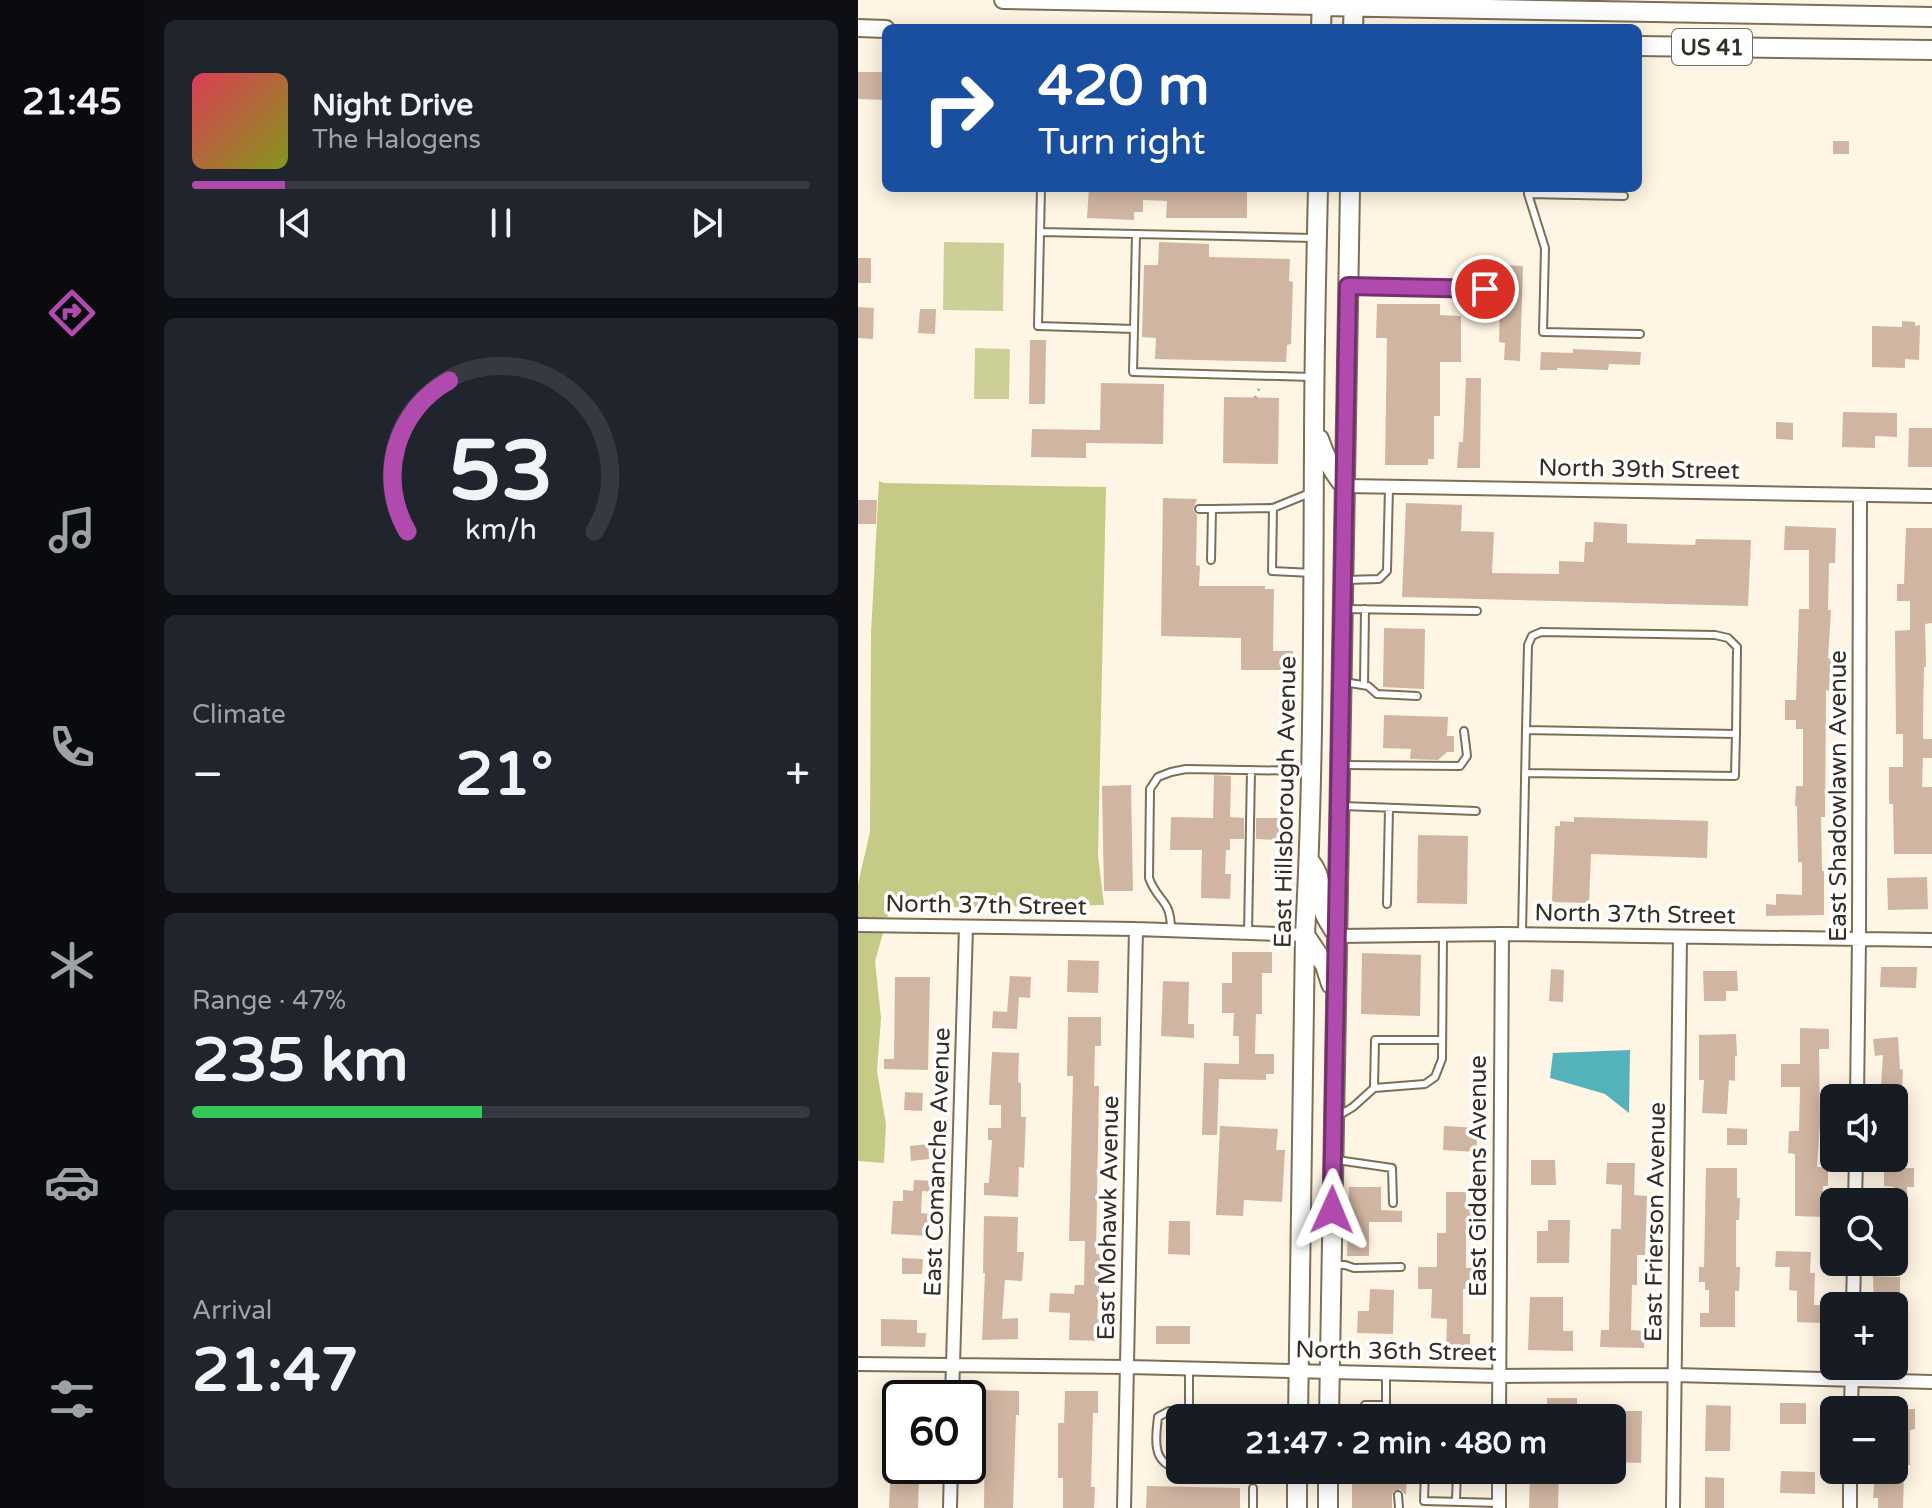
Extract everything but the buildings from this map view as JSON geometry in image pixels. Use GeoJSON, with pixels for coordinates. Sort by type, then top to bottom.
{"type":"FeatureCollection","features":[{"type":"Feature","properties":{"kind":"main road"},"geometry":{"type":"LineString","coordinates":[[1003,0],[1322,3],[1321,24]]}},
{"type":"Feature","properties":{"kind":"main road","name":"US 41"},"geometry":{"type":"LineString","coordinates":[[1322,3],[1841,8],[1932,17]]}},
{"type":"Feature","properties":{"kind":"main road"},"geometry":{"type":"LineString","coordinates":[[858,28],[882,29]]}},
{"type":"Feature","properties":{"kind":"main road","name":"US 41"},"geometry":{"type":"LineString","coordinates":[[1642,46],[1932,50]]}},
{"type":"Feature","properties":{"kind":"main road","name":"East Hillsborough Avenue"},"geometry":{"type":"LineString","coordinates":[[1298,1404],[1305,935],[1313,652],[1313,573],[1307,495],[1314,425],[1318,192]]}},
{"type":"Feature","properties":{"kind":"main road"},"geometry":{"type":"LineString","coordinates":[[1329,1404],[1350,192]]}},
{"type":"Feature","properties":{"kind":"main road"},"geometry":{"type":"LineString","coordinates":[[1314,425],[1334,475],[1345,486]]}},
{"type":"Feature","properties":{"kind":"main road"},"geometry":{"type":"LineString","coordinates":[[1313,652],[1326,674],[1341,682]]}},
{"type":"Feature","properties":{"kind":"main road"},"geometry":{"type":"LineString","coordinates":[[1309,861],[1320,879],[1325,915],[1338,936]]}},
{"type":"Feature","properties":{"kind":"main road"},"geometry":{"type":"LineString","coordinates":[[1305,935],[1325,965],[1336,1002]]}},
{"type":"Feature","properties":{"kind":"main road"},"geometry":{"type":"LineString","coordinates":[[1297,1484],[1297,1508]]}},
{"type":"Feature","properties":{"kind":"main road"},"geometry":{"type":"LineString","coordinates":[[1328,1484],[1328,1508]]}},
{"type":"Feature","properties":{"kind":"street","name":"North 39th Street"},"geometry":{"type":"LineString","coordinates":[[1345,486],[1932,496]]}},
{"type":"Feature","properties":{"kind":"street","name":"East Shadowlawn Avenue"},"geometry":{"type":"LineString","coordinates":[[1857,1084],[1860,495]]}},
{"type":"Feature","properties":{"kind":"street","name":"North 37th Street"},"geometry":{"type":"LineString","coordinates":[[858,925],[1305,935]]}},
{"type":"Feature","properties":{"kind":"street","name":"East Comanche Avenue"},"geometry":{"type":"LineString","coordinates":[[952,1380],[966,927]]}},
{"type":"Feature","properties":{"kind":"street","name":"East Mohawk Avenue"},"geometry":{"type":"LineString","coordinates":[[1124,1508],[1136,929]]}},
{"type":"Feature","properties":{"kind":"street","name":"North 37th Street"},"geometry":{"type":"LineString","coordinates":[[1338,936],[1502,934],[1932,940]]}},
{"type":"Feature","properties":{"kind":"street","name":"East Giddens Avenue"},"geometry":{"type":"LineString","coordinates":[[1499,1404],[1502,934]]}},
{"type":"Feature","properties":{"kind":"street","name":"East Frierson Avenue"},"geometry":{"type":"LineString","coordinates":[[1673,1508],[1680,937]]}},
{"type":"Feature","properties":{"kind":"street","name":"North 36th Street"},"geometry":{"type":"LineString","coordinates":[[858,1364],[1820,1379]]}},
{"type":"Feature","properties":{"kind":"street","name":"North 36th Street"},"geometry":{"type":"LineString","coordinates":[[1852,1380],[1932,1382]]}},
{"type":"Feature","properties":{"kind":"street"},"geometry":{"type":"LineString","coordinates":[[1851,1396],[1852,1380]]}},
{"type":"Feature","properties":{"kind":"street"},"geometry":{"type":"LineString","coordinates":[[950,1508],[951,1484]]}},
{"type":"Feature","properties":{"kind":"street"},"geometry":{"type":"LineString","coordinates":[[1499,1484],[1499,1506]]}},
{"type":"Feature","properties":{"kind":"street"},"geometry":{"type":"LineString","coordinates":[[1850,1484],[1850,1508]]}},
{"type":"Feature","properties":{"kind":"lane"},"geometry":{"type":"LineString","coordinates":[[1041,192],[1038,326],[1134,329]]}},
{"type":"Feature","properties":{"kind":"lane"},"geometry":{"type":"LineString","coordinates":[[1528,192],[1545,248],[1543,332],[1640,334]]}},
{"type":"Feature","properties":{"kind":"lane"},"geometry":{"type":"LineString","coordinates":[[1547,192],[1624,196]]}},
{"type":"Feature","properties":{"kind":"lane"},"geometry":{"type":"LineString","coordinates":[[1040,232],[1317,238]]}},
{"type":"Feature","properties":{"kind":"lane"},"geometry":{"type":"LineString","coordinates":[[1136,234],[1133,372],[1314,378]]}},
{"type":"Feature","properties":{"kind":"lane"},"geometry":{"type":"LineString","coordinates":[[1348,286],[1485,289]]}},
{"type":"Feature","properties":{"kind":"lane"},"geometry":{"type":"LineString","coordinates":[[1343,581],[1379,579],[1387,571],[1389,487]]}},
{"type":"Feature","properties":{"kind":"lane"},"geometry":{"type":"LineString","coordinates":[[1199,509],[1273,508],[1307,495]]}},
{"type":"Feature","properties":{"kind":"lane"},"geometry":{"type":"LineString","coordinates":[[1273,508],[1272,571],[1313,573]]}},
{"type":"Feature","properties":{"kind":"lane"},"geometry":{"type":"LineString","coordinates":[[1211,560],[1212,509]]}},
{"type":"Feature","properties":{"kind":"lane"},"geometry":{"type":"LineString","coordinates":[[1342,609],[1477,611]]}},
{"type":"Feature","properties":{"kind":"lane"},"geometry":{"type":"LineString","coordinates":[[1364,685],[1365,609]]}},
{"type":"Feature","properties":{"kind":"lane"},"geometry":{"type":"LineString","coordinates":[[1522,935],[1525,773],[1528,645],[1532,636],[1541,632],[1715,635],[1728,638],[1737,647],[1735,776],[1525,773]]}},
{"type":"Feature","properties":{"kind":"lane"},"geometry":{"type":"LineString","coordinates":[[1341,682],[1364,685],[1377,694],[1417,696]]}},
{"type":"Feature","properties":{"kind":"lane"},"geometry":{"type":"LineString","coordinates":[[1526,730],[1736,734]]}},
{"type":"Feature","properties":{"kind":"lane"},"geometry":{"type":"LineString","coordinates":[[1341,765],[1460,766],[1467,756],[1464,731]]}},
{"type":"Feature","properties":{"kind":"lane"},"geometry":{"type":"LineString","coordinates":[[1171,930],[1168,904],[1153,891],[1149,878],[1150,789],[1158,777],[1186,769],[1310,771]]}},
{"type":"Feature","properties":{"kind":"lane"},"geometry":{"type":"LineString","coordinates":[[1248,933],[1251,770]]}},
{"type":"Feature","properties":{"kind":"lane"},"geometry":{"type":"LineString","coordinates":[[1340,806],[1476,811]]}},
{"type":"Feature","properties":{"kind":"lane"},"geometry":{"type":"LineString","coordinates":[[1387,904],[1389,808]]}},
{"type":"Feature","properties":{"kind":"lane"},"geometry":{"type":"LineString","coordinates":[[1334,1117],[1353,1107],[1374,1088],[1425,1084],[1435,1077],[1442,1059],[1443,935]]}},
{"type":"Feature","properties":{"kind":"lane"},"geometry":{"type":"LineString","coordinates":[[1374,1088],[1375,1040],[1442,1040]]}},
{"type":"Feature","properties":{"kind":"lane"},"geometry":{"type":"LineString","coordinates":[[1333,1160],[1392,1168],[1393,1203]]}},
{"type":"Feature","properties":{"kind":"lane"},"geometry":{"type":"LineString","coordinates":[[1332,1265],[1401,1267]]}},
{"type":"Feature","properties":{"kind":"lane"},"geometry":{"type":"LineString","coordinates":[[1189,1368],[1189,1404]]}},
{"type":"Feature","properties":{"kind":"lane"},"geometry":{"type":"LineString","coordinates":[[1386,1373],[1386,1404]]}},
{"type":"Feature","properties":{"kind":"lane"},"geometry":{"type":"LineString","coordinates":[[1166,1413],[1158,1417],[1157,1449],[1161,1462],[1166,1465]]}},
{"type":"Feature","properties":{"kind":"lane"},"geometry":{"type":"LineString","coordinates":[[1424,1484],[1423,1504],[1456,1501],[1499,1506]]}},
{"type":"Feature","properties":{"kind":"lane"},"geometry":{"type":"LineString","coordinates":[[1456,1501],[1457,1484]]}},
{"type":"Feature","properties":{"kind":"lane"},"geometry":{"type":"LineString","coordinates":[[1253,1488],[1253,1508]]}},
{"type":"Feature","properties":{"kind":"lane"},"geometry":{"type":"LineString","coordinates":[[1398,1495],[1399,1508]]}},
{"type":"Feature","properties":{"kind":"green space"},"geometry":{"type":"Polygon","coordinates":[[[944,242],[1004,243],[1003,311],[943,310],[944,242]]]}},
{"type":"Feature","properties":{"kind":"green space"},"geometry":{"type":"Polygon","coordinates":[[[975,348],[1010,349],[1009,399],[974,399],[975,348]]]}},
{"type":"Feature","properties":{"kind":"green space"},"geometry":{"type":"Polygon","coordinates":[[[879,481],[1106,487],[1098,855],[1104,905],[891,908],[887,918],[858,918],[858,884],[870,832],[871,634],[879,481]]]}},
{"type":"Feature","properties":{"kind":"green space"},"geometry":{"type":"Polygon","coordinates":[[[858,933],[883,933],[875,961],[881,1018],[877,1071],[886,1124],[884,1163],[858,1161],[858,933]]]}},
{"type":"Feature","properties":{"kind":"water"},"geometry":{"type":"Polygon","coordinates":[[[1630,1050],[1629,1113],[1605,1094],[1550,1078],[1553,1053],[1630,1050]]]}},
{"type":"Feature","properties":{"kind":"route"},"geometry":{"type":"LineString","coordinates":[[1332,1210],[1348,286],[1485,289]]}}]}
